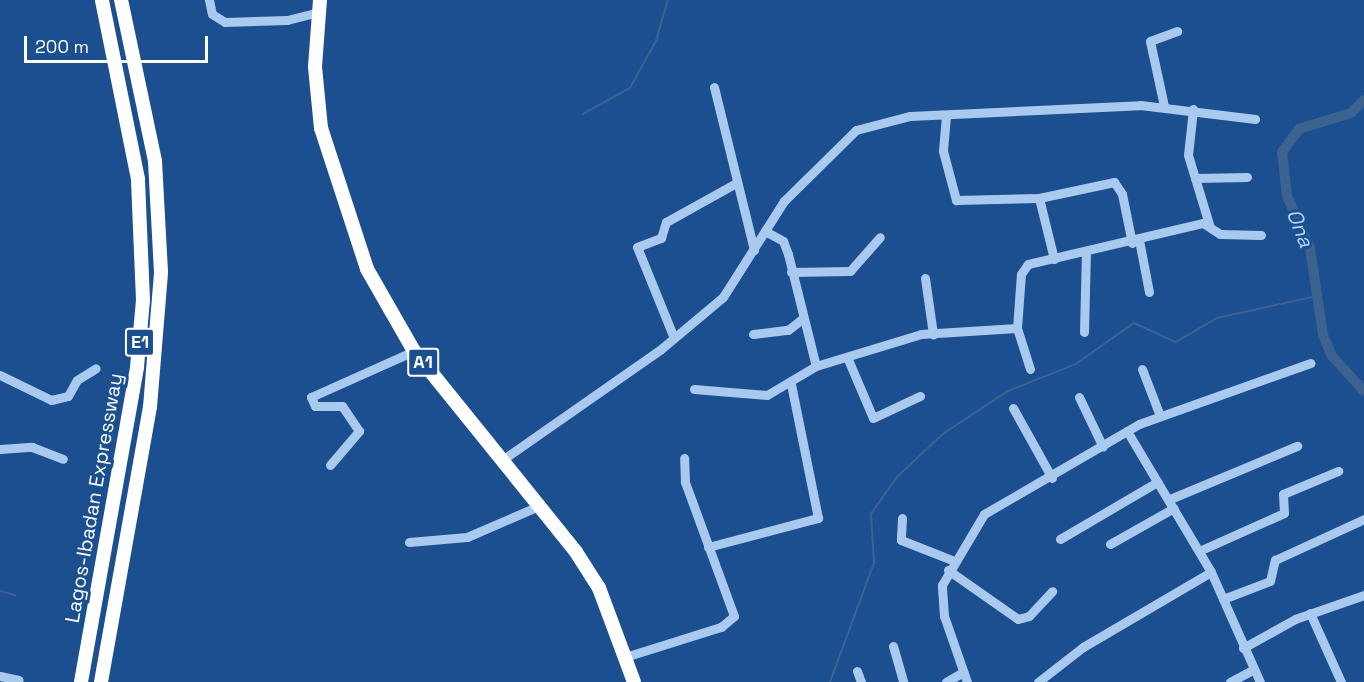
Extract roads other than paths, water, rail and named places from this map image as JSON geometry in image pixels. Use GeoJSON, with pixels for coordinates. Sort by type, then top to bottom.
{"type":"FeatureCollection","features":[{"type":"Feature","properties":{"kind":"highway","name":"Lagos-Ibadan Expressway"},"geometry":{"type":"LineString","coordinates":[[81,682],[137,367],[143,300],[138,179],[102,0]]}},
{"type":"Feature","properties":{"kind":"highway","name":"Lagos-Ibadan Expressway"},"geometry":{"type":"LineString","coordinates":[[100,682],[150,407],[161,272],[155,161],[121,0]]}},
{"type":"Feature","properties":{"kind":"highway","name":"A1"},"geometry":{"type":"LineString","coordinates":[[319,6],[317,106],[332,175],[367,269],[414,351],[541,505],[599,588],[634,682]]}},
{"type":"Feature","properties":{"kind":"street"},"geometry":{"type":"LineString","coordinates":[[209,0],[212,14],[225,22],[287,20],[319,6]]}},
{"type":"Feature","properties":{"kind":"street"},"geometry":{"type":"LineString","coordinates":[[1164,106],[1150,41],[1177,31]]}},
{"type":"Feature","properties":{"kind":"street"},"geometry":{"type":"LineString","coordinates":[[714,87],[754,250]]}},
{"type":"Feature","properties":{"kind":"street"},"geometry":{"type":"LineString","coordinates":[[502,460],[674,338],[723,297],[765,231],[819,162],[856,130],[910,116],[1164,106],[1256,119]]}},
{"type":"Feature","properties":{"kind":"street"},"geometry":{"type":"LineString","coordinates":[[1193,109],[1188,147],[1209,224],[1220,234],[1261,235]]}},
{"type":"Feature","properties":{"kind":"street"},"geometry":{"type":"LineString","coordinates":[[946,116],[943,151],[956,200],[1039,198],[1114,182],[1122,194],[1149,292]]}},
{"type":"Feature","properties":{"kind":"street"},"geometry":{"type":"LineString","coordinates":[[1195,178],[1247,177]]}},
{"type":"Feature","properties":{"kind":"street"},"geometry":{"type":"LineString","coordinates":[[674,338],[638,247],[661,238],[666,222],[736,183]]}},
{"type":"Feature","properties":{"kind":"street"},"geometry":{"type":"LineString","coordinates":[[1039,198],[1054,259]]}},
{"type":"Feature","properties":{"kind":"street"},"geometry":{"type":"LineString","coordinates":[[1030,369],[1017,328],[1021,274],[1028,264],[1209,224]]}},
{"type":"Feature","properties":{"kind":"street"},"geometry":{"type":"LineString","coordinates":[[765,231],[783,241],[816,366]]}},
{"type":"Feature","properties":{"kind":"street"},"geometry":{"type":"LineString","coordinates":[[791,272],[850,271],[880,237]]}},
{"type":"Feature","properties":{"kind":"street"},"geometry":{"type":"LineString","coordinates":[[1084,332],[1086,252]]}},
{"type":"Feature","properties":{"kind":"street"},"geometry":{"type":"LineString","coordinates":[[925,278],[933,334]]}},
{"type":"Feature","properties":{"kind":"street"},"geometry":{"type":"LineString","coordinates":[[753,334],[788,330],[802,319]]}},
{"type":"Feature","properties":{"kind":"street"},"geometry":{"type":"LineString","coordinates":[[694,390],[766,395],[791,384],[816,366],[933,334],[1017,328]]}},
{"type":"Feature","properties":{"kind":"street"},"geometry":{"type":"LineString","coordinates":[[330,465],[359,431],[342,406],[315,406],[311,396],[414,351]]}},
{"type":"Feature","properties":{"kind":"street"},"geometry":{"type":"LineString","coordinates":[[847,357],[873,418],[920,396]]}},
{"type":"Feature","properties":{"kind":"street"},"geometry":{"type":"LineString","coordinates":[[967,682],[942,607],[950,565],[984,514],[1052,478],[1127,431],[1160,416],[1310,363]]}},
{"type":"Feature","properties":{"kind":"street"},"geometry":{"type":"LineString","coordinates":[[0,375],[51,400],[68,396],[77,380],[96,368]]}},
{"type":"Feature","properties":{"kind":"street"},"geometry":{"type":"LineString","coordinates":[[1142,369],[1160,416]]}},
{"type":"Feature","properties":{"kind":"street"},"geometry":{"type":"LineString","coordinates":[[708,547],[818,518],[791,384]]}},
{"type":"Feature","properties":{"kind":"street"},"geometry":{"type":"LineString","coordinates":[[1079,397],[1103,447]]}},
{"type":"Feature","properties":{"kind":"street"},"geometry":{"type":"LineString","coordinates":[[1013,408],[1052,478]]}},
{"type":"Feature","properties":{"kind":"street"},"geometry":{"type":"LineString","coordinates":[[1127,431],[1199,551],[1260,682]]}},
{"type":"Feature","properties":{"kind":"street"},"geometry":{"type":"LineString","coordinates":[[1110,544],[1172,503],[1297,446]]}},
{"type":"Feature","properties":{"kind":"street"},"geometry":{"type":"LineString","coordinates":[[0,449],[42,449],[63,459]]}},
{"type":"Feature","properties":{"kind":"street"},"geometry":{"type":"LineString","coordinates":[[625,657],[721,627],[734,616],[685,482],[684,458]]}},
{"type":"Feature","properties":{"kind":"street"},"geometry":{"type":"LineString","coordinates":[[1199,551],[1284,513],[1283,494],[1338,471]]}},
{"type":"Feature","properties":{"kind":"street"},"geometry":{"type":"LineString","coordinates":[[1060,539],[1157,482]]}},
{"type":"Feature","properties":{"kind":"street"},"geometry":{"type":"LineString","coordinates":[[409,542],[467,537],[541,505]]}},
{"type":"Feature","properties":{"kind":"street"},"geometry":{"type":"LineString","coordinates":[[902,518],[901,540],[950,565],[1018,619],[1029,616],[1052,591]]}},
{"type":"Feature","properties":{"kind":"street"},"geometry":{"type":"LineString","coordinates":[[1222,599],[1270,580],[1275,560],[1364,519]]}},
{"type":"Feature","properties":{"kind":"street"},"geometry":{"type":"LineString","coordinates":[[1038,682],[1083,646],[1210,572]]}},
{"type":"Feature","properties":{"kind":"street"},"geometry":{"type":"LineString","coordinates":[[1243,648],[1310,613],[1364,595]]}},
{"type":"Feature","properties":{"kind":"street"},"geometry":{"type":"LineString","coordinates":[[1310,613],[1341,682]]}},
{"type":"Feature","properties":{"kind":"street"},"geometry":{"type":"LineString","coordinates":[[893,646],[903,682]]}},
{"type":"Feature","properties":{"kind":"street"},"geometry":{"type":"LineString","coordinates":[[1230,682],[1254,669]]}},
{"type":"Feature","properties":{"kind":"street"},"geometry":{"type":"LineString","coordinates":[[857,671],[861,682]]}},
{"type":"Feature","properties":{"kind":"street"},"geometry":{"type":"LineString","coordinates":[[946,682],[963,672]]}},
{"type":"Feature","properties":{"kind":"street"},"geometry":{"type":"LineString","coordinates":[[0,676],[19,680]]}},
{"type":"Feature","properties":{"kind":"waterway"},"geometry":{"type":"LineString","coordinates":[[583,114],[630,88],[656,41],[668,0]]}},
{"type":"Feature","properties":{"kind":"waterway","name":"Ona"},"geometry":{"type":"LineString","coordinates":[[1364,100],[1351,113],[1299,129],[1282,152],[1287,196],[1310,248],[1323,335],[1332,356],[1364,391]]}},
{"type":"Feature","properties":{"kind":"waterway"},"geometry":{"type":"LineString","coordinates":[[830,682],[874,563],[871,514],[897,477],[943,434],[1008,391],[1076,364],[1134,323],[1176,342],[1217,318],[1317,296]]}},
{"type":"Feature","properties":{"kind":"waterway"},"geometry":{"type":"LineString","coordinates":[[0,591],[15,595]]}}]}
